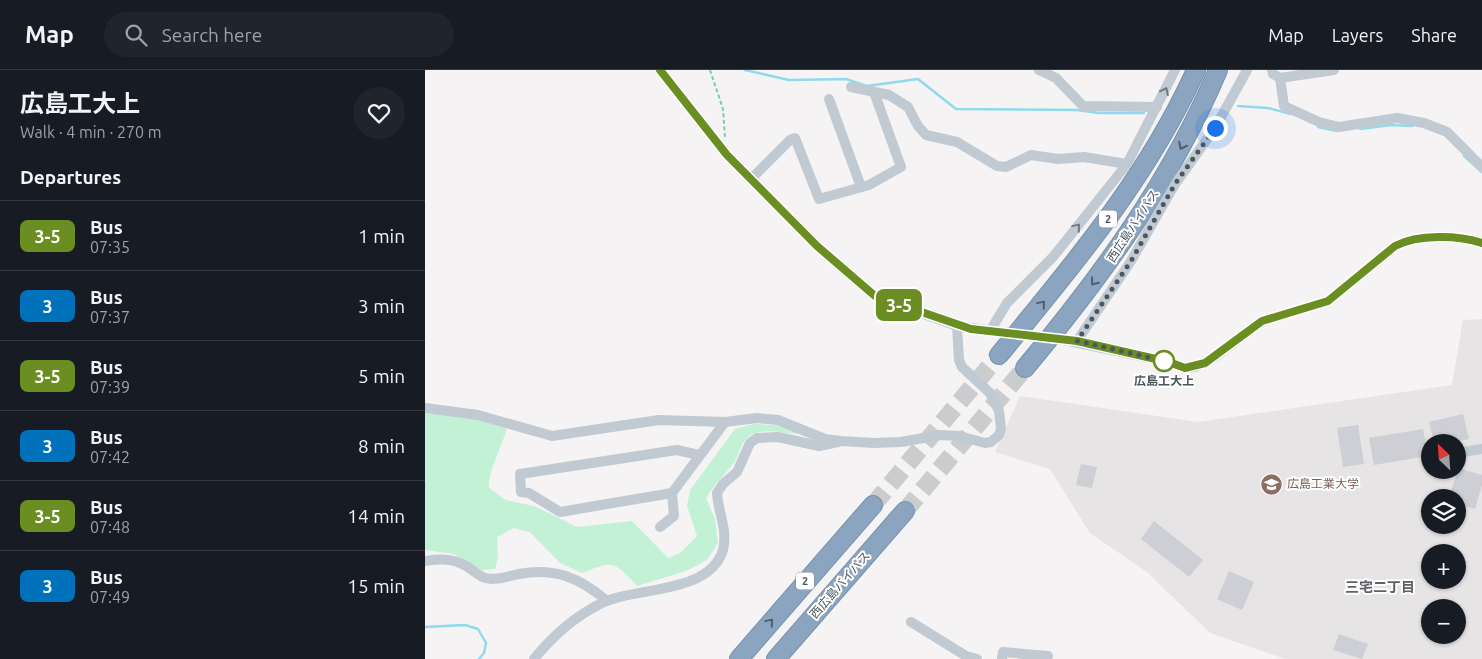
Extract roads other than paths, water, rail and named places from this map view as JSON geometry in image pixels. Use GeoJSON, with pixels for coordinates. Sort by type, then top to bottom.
{"type":"FeatureCollection","features":[{"type":"Feature","properties":{"kind":"highway","name":"西広島バイパス"},"geometry":{"type":"LineString","coordinates":[[999,355],[1084,253],[1127,193],[1156,149],[1196,70]]}},
{"type":"Feature","properties":{"kind":"highway","name":"西広島バイパス"},"geometry":{"type":"LineString","coordinates":[[1025,368],[1075,309],[1143,214],[1173,164],[1217,70]]}},
{"type":"Feature","properties":{"kind":"highway","name":"2"},"geometry":{"type":"LineString","coordinates":[[739,659],[873,505]]}},
{"type":"Feature","properties":{"kind":"highway","name":"西広島バイパス"},"geometry":{"type":"LineString","coordinates":[[776,659],[905,511]]}},
{"type":"Feature","properties":{"kind":"street"},"geometry":{"type":"LineString","coordinates":[[660,70],[727,155],[817,246],[864,290],[875,296],[957,326],[1077,341],[1169,362],[1185,368],[1195,367],[1210,360],[1262,321],[1328,301],[1395,246],[1405,241],[1454,237],[1482,243]]}},
{"type":"Feature","properties":{"kind":"street"},"geometry":{"type":"LineString","coordinates":[[1039,70],[1056,78],[1083,106],[1157,107]]}},
{"type":"Feature","properties":{"kind":"street"},"geometry":{"type":"LineString","coordinates":[[990,331],[1007,303],[1053,257],[1127,164],[1175,70]]}},
{"type":"Feature","properties":{"kind":"street"},"geometry":{"type":"LineString","coordinates":[[1077,341],[1131,261],[1175,184],[1215,128],[1247,70]]}},
{"type":"Feature","properties":{"kind":"street"},"geometry":{"type":"LineString","coordinates":[[1272,70],[1273,74],[1280,78],[1334,70]]}},
{"type":"Feature","properties":{"kind":"street"},"geometry":{"type":"LineString","coordinates":[[1280,78],[1283,106],[1319,122],[1339,127],[1397,118],[1424,123],[1447,132],[1482,166]]}},
{"type":"Feature","properties":{"kind":"street"},"geometry":{"type":"LineString","coordinates":[[851,87],[889,95],[908,107],[918,126],[926,135],[957,142],[997,166],[1006,167],[1031,155],[1058,159],[1084,156],[1127,164]]}},
{"type":"Feature","properties":{"kind":"street"},"geometry":{"type":"LineString","coordinates":[[751,179],[790,140],[795,138],[819,199],[861,187],[901,167],[874,92]]}},
{"type":"Feature","properties":{"kind":"street"},"geometry":{"type":"LineString","coordinates":[[829,99],[861,187]]}},
{"type":"Feature","properties":{"kind":"street"},"geometry":{"type":"LineString","coordinates":[[425,408],[477,415],[552,436],[659,420],[725,422],[757,418],[779,420],[825,439],[841,441],[901,442],[940,434],[959,436],[985,443],[999,435],[1001,422],[993,398],[965,371],[959,360],[957,326]]}},
{"type":"Feature","properties":{"kind":"street"},"geometry":{"type":"LineString","coordinates":[[660,527],[674,516],[672,492],[699,455],[711,443],[725,422]]}},
{"type":"Feature","properties":{"kind":"street"},"geometry":{"type":"LineString","coordinates":[[534,659],[547,642],[598,604],[666,588],[690,580],[711,568],[723,550],[725,536],[717,493],[723,484],[737,472],[750,443],[757,438],[778,437],[819,446],[841,441]]}},
{"type":"Feature","properties":{"kind":"street"},"geometry":{"type":"LineString","coordinates":[[1466,452],[1482,449]]}},
{"type":"Feature","properties":{"kind":"street"},"geometry":{"type":"LineString","coordinates":[[672,492],[560,512],[529,493],[521,492],[520,474],[677,450],[699,455]]}},
{"type":"Feature","properties":{"kind":"street"},"geometry":{"type":"LineString","coordinates":[[425,561],[437,559],[456,561],[481,576],[491,579],[524,573],[567,575],[590,586],[607,601]]}},
{"type":"Feature","properties":{"kind":"street"},"geometry":{"type":"LineString","coordinates":[[911,622],[966,656],[977,659]]}},
{"type":"Feature","properties":{"kind":"street"},"geometry":{"type":"LineString","coordinates":[[1002,659],[1003,652],[1048,656]]}},
{"type":"Feature","properties":{"kind":"waterway"},"geometry":{"type":"LineString","coordinates":[[745,70],[789,80],[846,79],[867,86],[918,79],[956,109],[1077,110],[1099,113],[1144,113]]}},
{"type":"Feature","properties":{"kind":"waterway"},"geometry":{"type":"LineString","coordinates":[[1238,106],[1268,108],[1291,114]]}},
{"type":"Feature","properties":{"kind":"waterway"},"geometry":{"type":"LineString","coordinates":[[1360,129],[1391,125],[1412,126]]}},
{"type":"Feature","properties":{"kind":"waterway"},"geometry":{"type":"LineString","coordinates":[[1318,127],[1337,131]]}},
{"type":"Feature","properties":{"kind":"waterway"},"geometry":{"type":"LineString","coordinates":[[1464,156],[1482,172]]}},
{"type":"Feature","properties":{"kind":"waterway"},"geometry":{"type":"LineString","coordinates":[[425,627],[465,625],[478,629],[486,643],[484,653],[479,659]]}},
{"type":"Feature","properties":{"kind":"tunnel"},"geometry":{"type":"LineString","coordinates":[[873,505],[999,355]]}},
{"type":"Feature","properties":{"kind":"tunnel"},"geometry":{"type":"LineString","coordinates":[[905,511],[1025,368]]}},
{"type":"Feature","properties":{"kind":"place","name":"広島工大上"},"geometry":{"type":"Point","coordinates":[1164,361]}},
{"type":"Feature","properties":{"kind":"place","name":"広島工業大学"},"geometry":{"type":"Point","coordinates":[1271,484]}},
{"type":"Feature","properties":{"kind":"district","name":"三宅二丁目"},"geometry":{"type":"Point","coordinates":[1380,587]}}]}
